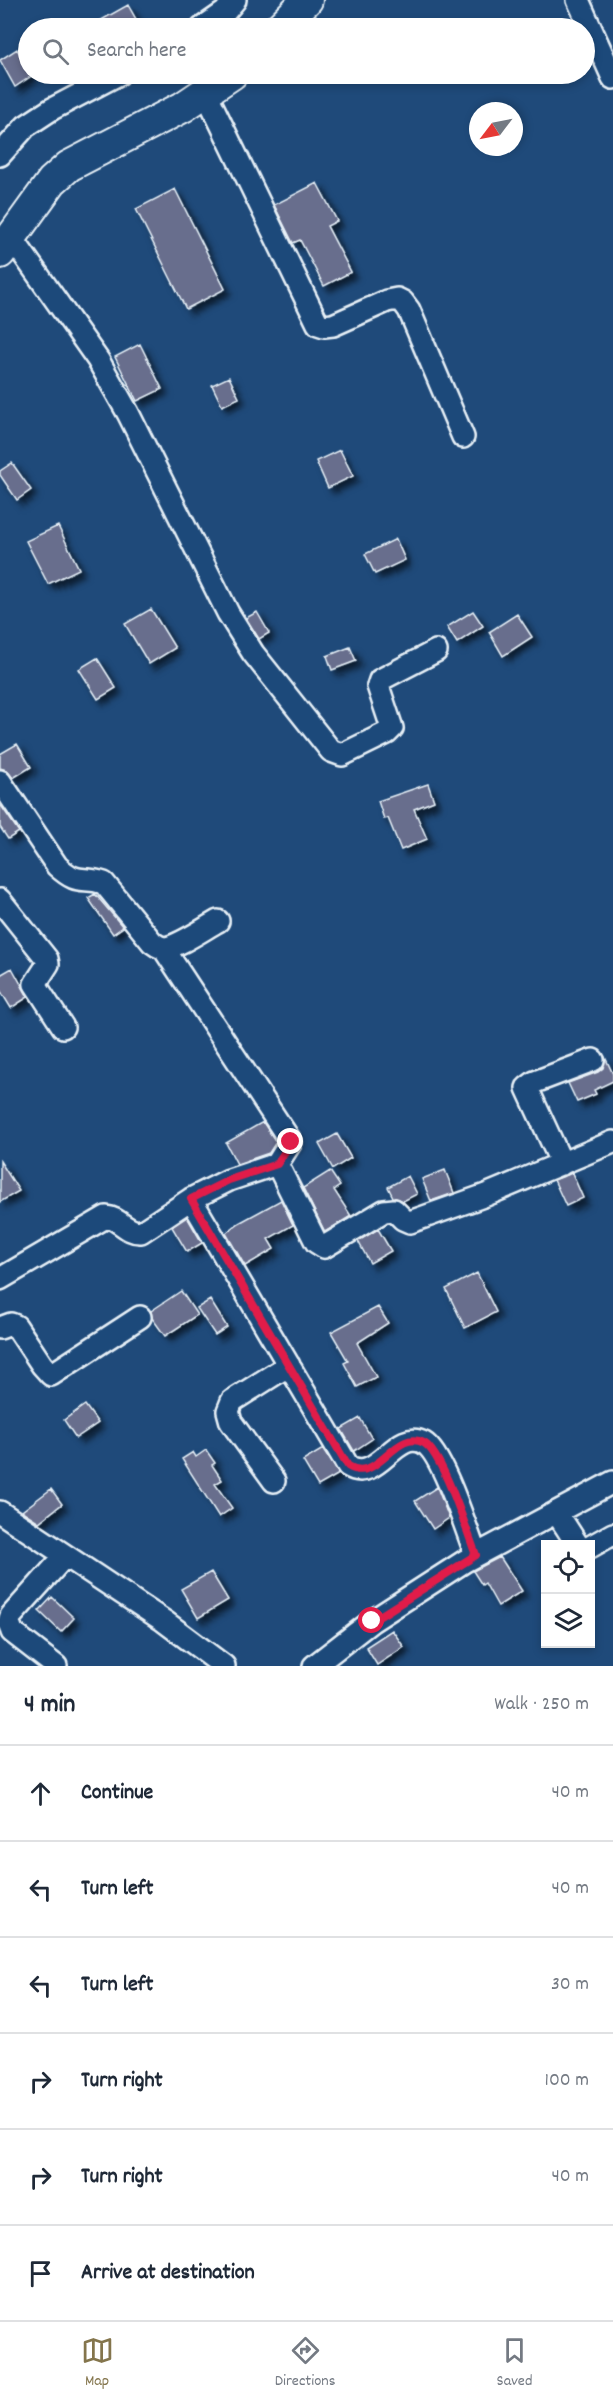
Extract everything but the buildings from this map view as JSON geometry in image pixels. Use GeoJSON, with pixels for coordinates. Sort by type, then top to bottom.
{"type":"FeatureCollection","features":[{"type":"Feature","properties":{"kind":"main road"},"geometry":{"type":"LineString","coordinates":[[289,18],[307,0]]}},
{"type":"Feature","properties":{"kind":"main road"},"geometry":{"type":"LineString","coordinates":[[6,246],[52,181],[69,166],[183,107],[218,84]]}},
{"type":"Feature","properties":{"kind":"street"},"geometry":{"type":"LineString","coordinates":[[216,18],[235,0]]}},
{"type":"Feature","properties":{"kind":"street"},"geometry":{"type":"LineString","coordinates":[[578,0],[586,18]]}},
{"type":"Feature","properties":{"kind":"street"},"geometry":{"type":"LineString","coordinates":[[595,38],[613,78]]}},
{"type":"Feature","properties":{"kind":"street"},"geometry":{"type":"LineString","coordinates":[[0,155],[26,126],[100,84]]}},
{"type":"Feature","properties":{"kind":"street"},"geometry":{"type":"LineString","coordinates":[[206,93],[318,324],[333,325],[387,301],[397,299],[404,302],[463,437]]}},
{"type":"Feature","properties":{"kind":"street"},"geometry":{"type":"LineString","coordinates":[[6,246],[98,360],[128,413],[228,613],[254,652],[331,751],[342,755],[387,733],[392,728],[378,686],[380,680],[436,651]]}},
{"type":"Feature","properties":{"kind":"street"},"geometry":{"type":"LineString","coordinates":[[0,782],[57,866],[78,881],[104,883],[152,942],[159,947],[166,948],[219,921]]}},
{"type":"Feature","properties":{"kind":"street"},"geometry":{"type":"LineString","coordinates":[[0,900],[47,959],[47,968],[35,984],[63,1027]]}},
{"type":"Feature","properties":{"kind":"street"},"geometry":{"type":"LineString","coordinates":[[0,1278],[106,1217],[116,1219],[124,1227],[136,1233],[191,1199],[229,1180],[277,1164],[291,1142],[164,949],[166,948]]}},
{"type":"Feature","properties":{"kind":"street"},"geometry":{"type":"LineString","coordinates":[[562,1164],[527,1094],[527,1088],[535,1082],[593,1060]]}},
{"type":"Feature","properties":{"kind":"street"},"geometry":{"type":"LineString","coordinates":[[277,1164],[316,1242],[324,1246],[384,1211],[394,1210],[410,1222],[475,1199],[613,1142]]}},
{"type":"Feature","properties":{"kind":"street"},"geometry":{"type":"LineString","coordinates":[[191,1199],[348,1466],[362,1471],[374,1466],[403,1443],[411,1440],[423,1442],[431,1449],[442,1468],[476,1555]]}},
{"type":"Feature","properties":{"kind":"street"},"geometry":{"type":"LineString","coordinates":[[0,1328],[11,1324],[16,1326],[51,1375],[140,1317]]}},
{"type":"Feature","properties":{"kind":"street"},"geometry":{"type":"LineString","coordinates":[[274,1481],[231,1422],[228,1411],[232,1401],[288,1365]]}},
{"type":"Feature","properties":{"kind":"street"},"geometry":{"type":"LineString","coordinates":[[314,1666],[372,1621],[476,1555],[613,1482]]}},
{"type":"Feature","properties":{"kind":"street"},"geometry":{"type":"LineString","coordinates":[[0,1512],[164,1622],[224,1666]]}},
{"type":"Feature","properties":{"kind":"street"},"geometry":{"type":"LineString","coordinates":[[557,1513],[574,1540]]}},
{"type":"Feature","properties":{"kind":"street"},"geometry":{"type":"LineString","coordinates":[[595,1545],[613,1534]]}},
{"type":"Feature","properties":{"kind":"street"},"geometry":{"type":"LineString","coordinates":[[56,1666],[12,1632],[9,1622],[11,1616],[64,1557]]}},
{"type":"Feature","properties":{"kind":"route"},"geometry":{"type":"LineString","coordinates":[[291,1142],[277,1164],[229,1180],[191,1199],[348,1466],[362,1471],[374,1466],[403,1443],[411,1440],[423,1442],[431,1449],[442,1468],[476,1555],[372,1621]]}}]}
